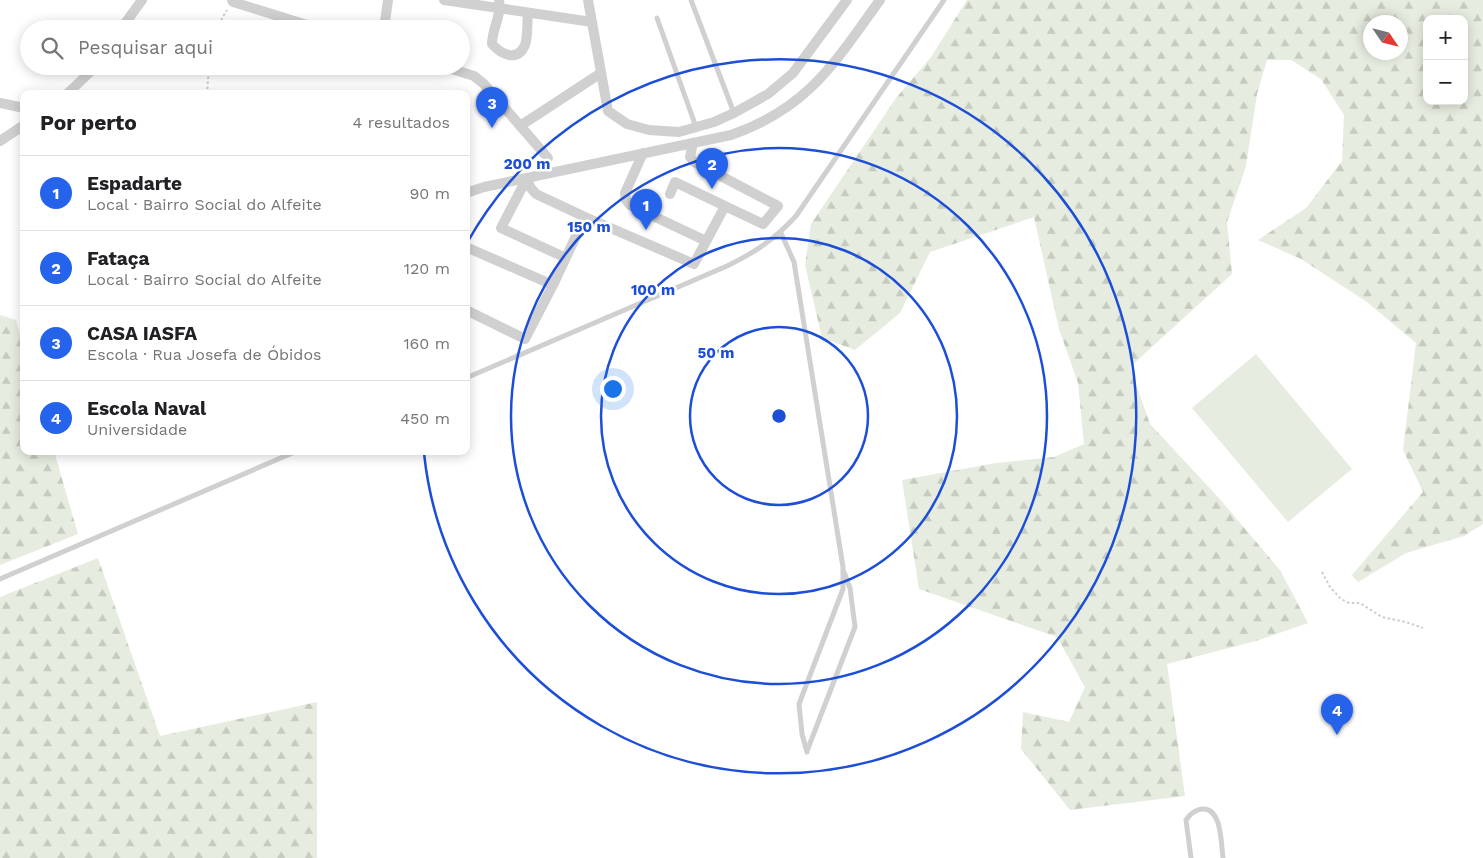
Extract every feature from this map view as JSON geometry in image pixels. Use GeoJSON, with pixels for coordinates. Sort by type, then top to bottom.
{"type":"FeatureCollection","features":[{"type":"Feature","properties":{"kind":"street"},"geometry":{"type":"LineString","coordinates":[[128,20],[142,0]]}},
{"type":"Feature","properties":{"kind":"street"},"geometry":{"type":"LineString","coordinates":[[385,20],[388,0]]}},
{"type":"Feature","properties":{"kind":"street"},"geometry":{"type":"LineString","coordinates":[[444,0],[500,4],[528,13],[592,22]]}},
{"type":"Feature","properties":{"kind":"street"},"geometry":{"type":"LineString","coordinates":[[588,0],[608,111],[626,124],[649,130],[678,132],[714,122],[768,94],[793,73],[847,0]]}},
{"type":"Feature","properties":{"kind":"street"},"geometry":{"type":"LineString","coordinates":[[470,192],[484,187],[731,135],[754,126],[791,105],[821,78],[880,0]]}},
{"type":"Feature","properties":{"kind":"street"},"geometry":{"type":"LineString","coordinates":[[233,1],[292,20]]}},
{"type":"Feature","properties":{"kind":"street"},"geometry":{"type":"LineString","coordinates":[[500,4],[492,35],[492,44],[499,52],[509,56],[519,54],[525,45],[528,13]]}},
{"type":"Feature","properties":{"kind":"street"},"geometry":{"type":"LineString","coordinates":[[520,126],[601,73]]}},
{"type":"Feature","properties":{"kind":"street"},"geometry":{"type":"LineString","coordinates":[[72,90],[86,75]]}},
{"type":"Feature","properties":{"kind":"street"},"geometry":{"type":"LineString","coordinates":[[470,75],[484,84],[548,158]]}},
{"type":"Feature","properties":{"kind":"street"},"geometry":{"type":"LineString","coordinates":[[0,103],[20,107]]}},
{"type":"Feature","properties":{"kind":"street"},"geometry":{"type":"LineString","coordinates":[[0,141],[20,128]]}},
{"type":"Feature","properties":{"kind":"street"},"geometry":{"type":"LineString","coordinates":[[670,194],[675,182],[763,224],[778,206],[694,162],[690,157],[692,143]]}},
{"type":"Feature","properties":{"kind":"street"},"geometry":{"type":"LineString","coordinates":[[643,154],[626,193],[626,200],[630,206],[706,242]]}},
{"type":"Feature","properties":{"kind":"street"},"geometry":{"type":"LineString","coordinates":[[527,178],[530,188],[536,194],[694,264],[725,206]]}},
{"type":"Feature","properties":{"kind":"street"},"geometry":{"type":"LineString","coordinates":[[527,178],[501,228],[566,258]]}},
{"type":"Feature","properties":{"kind":"street"},"geometry":{"type":"LineString","coordinates":[[470,312],[525,339],[585,217]]}},
{"type":"Feature","properties":{"kind":"street"},"geometry":{"type":"LineString","coordinates":[[470,249],[553,285]]}},
{"type":"Feature","properties":{"kind":"lane"},"geometry":{"type":"LineString","coordinates":[[691,0],[734,112]]}},
{"type":"Feature","properties":{"kind":"lane"},"geometry":{"type":"LineString","coordinates":[[470,376],[749,256],[781,233],[796,216],[944,0]]}},
{"type":"Feature","properties":{"kind":"lane"},"geometry":{"type":"LineString","coordinates":[[657,18],[696,127]]}},
{"type":"Feature","properties":{"kind":"lane"},"geometry":{"type":"LineString","coordinates":[[781,233],[794,262],[843,567],[843,589],[799,704],[802,734],[807,752],[855,627],[850,588],[843,567]]}},
{"type":"Feature","properties":{"kind":"lane"},"geometry":{"type":"LineString","coordinates":[[0,579],[288,455]]}},
{"type":"Feature","properties":{"kind":"lane"},"geometry":{"type":"LineString","coordinates":[[1191,858],[1186,820],[1196,810],[1203,809],[1210,810],[1218,820],[1223,858]]}},
{"type":"Feature","properties":{"kind":"path"},"geometry":{"type":"LineString","coordinates":[[221,20],[233,1]]}},
{"type":"Feature","properties":{"kind":"path"},"geometry":{"type":"LineString","coordinates":[[207,90],[208,75]]}},
{"type":"Feature","properties":{"kind":"path"},"geometry":{"type":"LineString","coordinates":[[1322,572],[1330,587],[1341,600],[1349,603],[1360,603],[1382,617],[1423,628]]}},
{"type":"Feature","properties":{"kind":"green space"},"geometry":{"type":"Polygon","coordinates":[[[967,0],[1483,0],[1483,524],[1464,536],[1406,553],[1358,582],[1352,575],[1423,492],[1403,450],[1416,343],[1367,302],[1301,259],[1258,240],[1306,208],[1342,161],[1344,115],[1321,79],[1291,60],[1267,60],[1257,94],[1246,166],[1227,222],[1232,274],[1130,367],[1150,424],[1218,497],[1280,570],[1308,623],[1256,641],[1167,664],[1185,796],[1070,810],[1021,749],[1023,712],[1069,722],[1085,687],[1057,637],[919,589],[902,480],[996,463],[1054,457],[1084,444],[1078,383],[1059,329],[1034,217],[930,252],[900,313],[855,350],[822,338],[805,265],[811,224],[896,98],[931,57],[967,0]]]}},
{"type":"Feature","properties":{"kind":"green space"},"geometry":{"type":"Polygon","coordinates":[[[0,315],[16,320],[20,333],[20,455],[55,455],[78,534],[0,565],[0,315]]]}},
{"type":"Feature","properties":{"kind":"green space"},"geometry":{"type":"Polygon","coordinates":[[[1256,354],[1352,469],[1288,522],[1192,408],[1256,354]]]}},
{"type":"Feature","properties":{"kind":"green space"},"geometry":{"type":"Polygon","coordinates":[[[98,558],[160,736],[317,702],[317,858],[0,858],[0,597],[98,558]]]}},
{"type":"Feature","properties":{"kind":"place","name":"CASA IASFA"},"geometry":{"type":"Point","coordinates":[492,128]}},
{"type":"Feature","properties":{"kind":"place","name":"Fataça"},"geometry":{"type":"Point","coordinates":[712,189]}},
{"type":"Feature","properties":{"kind":"place","name":"Espadarte"},"geometry":{"type":"Point","coordinates":[646,230]}},
{"type":"Feature","properties":{"kind":"place","name":"Escola Naval"},"geometry":{"type":"Point","coordinates":[1337,735]}}]}
